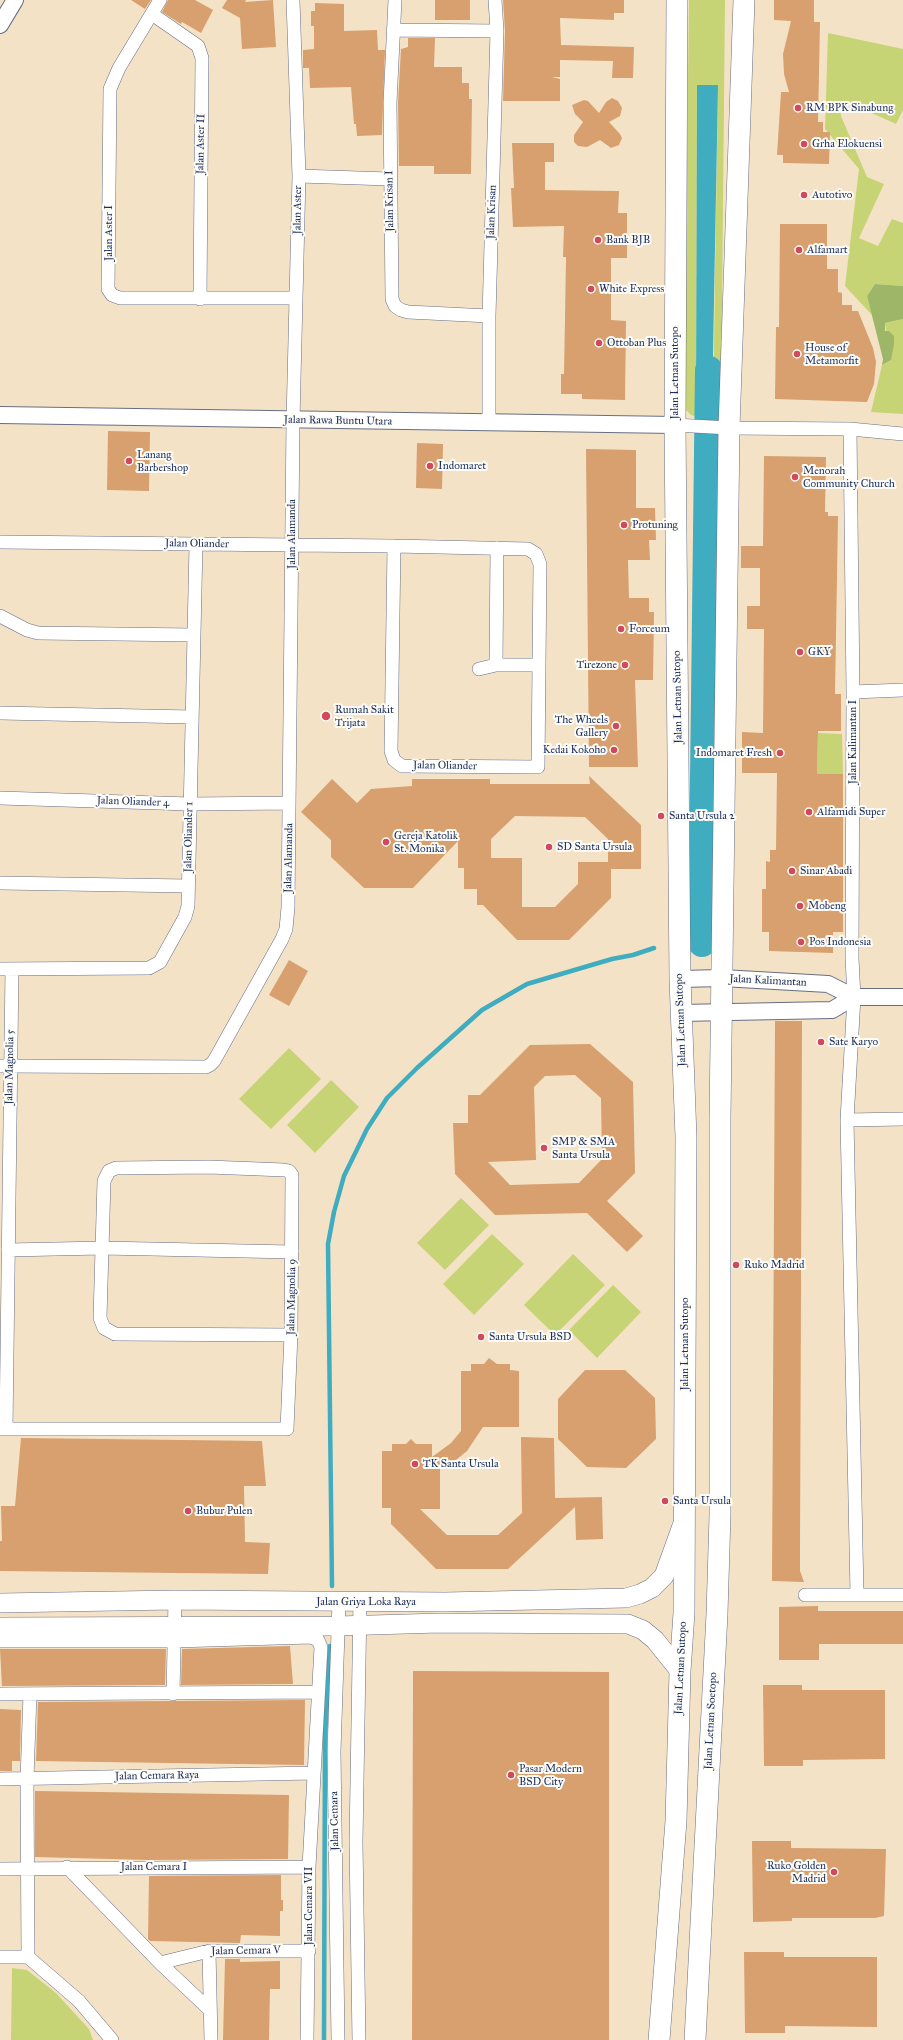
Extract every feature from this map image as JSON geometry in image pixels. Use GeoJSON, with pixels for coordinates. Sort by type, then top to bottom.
{"type":"FeatureCollection","features":[{"type":"Feature","properties":{"kind":"main road","name":"Jalan Letnan Sutopo"},"geometry":{"type":"LineString","coordinates":[[659,2040],[676,1821],[680,1671],[684,1613],[685,1519],[686,1137],[680,1013],[684,425],[677,0]]}},
{"type":"Feature","properties":{"kind":"main road"},"geometry":{"type":"LineString","coordinates":[[722,1012],[721,427],[744,0]]}},
{"type":"Feature","properties":{"kind":"main road","name":"Jalan Letnan Soetopo"},"geometry":{"type":"LineString","coordinates":[[695,2040],[716,1614],[721,1402],[722,1012]]}},
{"type":"Feature","properties":{"kind":"main road","name":"Jalan Griya Loka Raya"},"geometry":{"type":"LineString","coordinates":[[0,1603],[175,1600],[445,1602],[626,1598],[652,1588],[664,1576],[685,1519]]}},
{"type":"Feature","properties":{"kind":"main road","name":"Jalan Griya Loka Raya"},"geometry":{"type":"LineString","coordinates":[[0,1626],[175,1634],[360,1625],[628,1624],[643,1630],[655,1640],[680,1671]]}},
{"type":"Feature","properties":{"kind":"street"},"geometry":{"type":"LineString","coordinates":[[0,25],[15,0]]}},
{"type":"Feature","properties":{"kind":"street","name":"Jalan Aster I"},"geometry":{"type":"LineString","coordinates":[[160,0],[119,68],[110,89],[108,289],[112,295],[120,298],[296,298]]}},
{"type":"Feature","properties":{"kind":"street","name":"Jalan Aster"},"geometry":{"type":"LineString","coordinates":[[293,0],[299,176],[293,421]]}},
{"type":"Feature","properties":{"kind":"street","name":"Jalan Krisan I"},"geometry":{"type":"LineString","coordinates":[[395,0],[389,179],[392,299],[395,306],[408,312],[489,316]]}},
{"type":"Feature","properties":{"kind":"street","name":"Jalan Krisan"},"geometry":{"type":"LineString","coordinates":[[489,423],[489,316],[497,31],[495,0]]}},
{"type":"Feature","properties":{"kind":"street","name":"Jalan Aster II"},"geometry":{"type":"LineString","coordinates":[[152,14],[198,46],[202,58],[200,299]]}},
{"type":"Feature","properties":{"kind":"street"},"geometry":{"type":"LineString","coordinates":[[393,30],[497,31]]}},
{"type":"Feature","properties":{"kind":"street"},"geometry":{"type":"LineString","coordinates":[[299,176],[389,179]]}},
{"type":"Feature","properties":{"kind":"street","name":"Jalan Rawa Buntu Utara"},"geometry":{"type":"LineString","coordinates":[[0,415],[293,421],[684,425]]}},
{"type":"Feature","properties":{"kind":"street","name":"Jalan Alamanda"},"geometry":{"type":"LineString","coordinates":[[5,1066],[206,1067],[214,1061],[282,939],[286,929],[288,907],[293,421]]}},
{"type":"Feature","properties":{"kind":"street"},"geometry":{"type":"LineString","coordinates":[[684,425],[850,429],[903,434]]}},
{"type":"Feature","properties":{"kind":"street","name":"Jalan Kalimantan I"},"geometry":{"type":"LineString","coordinates":[[850,429],[853,692],[852,958],[854,997],[847,1120],[857,1594]]}},
{"type":"Feature","properties":{"kind":"street","name":"Jalan Oliander"},"geometry":{"type":"LineString","coordinates":[[0,542],[394,546],[528,549],[536,554],[540,564],[538,767],[402,766],[394,760],[391,751],[394,546]]}},
{"type":"Feature","properties":{"kind":"street","name":"Jalan Oliander 1"},"geometry":{"type":"LineString","coordinates":[[6,969],[150,968],[156,966],[160,962],[185,917],[188,906],[196,544]]}},
{"type":"Feature","properties":{"kind":"street"},"geometry":{"type":"LineString","coordinates":[[496,665],[497,548]]}},
{"type":"Feature","properties":{"kind":"street"},"geometry":{"type":"LineString","coordinates":[[0,616],[27,630],[38,632],[194,635]]}},
{"type":"Feature","properties":{"kind":"street"},"geometry":{"type":"LineString","coordinates":[[479,669],[496,665],[538,665]]}},
{"type":"Feature","properties":{"kind":"street"},"geometry":{"type":"LineString","coordinates":[[853,692],[903,690]]}},
{"type":"Feature","properties":{"kind":"street"},"geometry":{"type":"LineString","coordinates":[[0,713],[192,717]]}},
{"type":"Feature","properties":{"kind":"street","name":"Jalan Oliander 4"},"geometry":{"type":"LineString","coordinates":[[0,798],[190,804],[290,803]]}},
{"type":"Feature","properties":{"kind":"street"},"geometry":{"type":"LineString","coordinates":[[0,883],[188,886]]}},
{"type":"Feature","properties":{"kind":"street","name":"Jalan Magnolia 5"},"geometry":{"type":"LineString","coordinates":[[3,1429],[8,1250],[5,1066],[6,969]]}},
{"type":"Feature","properties":{"kind":"street","name":"Jalan Kalimantan"},"geometry":{"type":"LineString","coordinates":[[680,979],[722,978],[828,984],[854,997],[903,997]]}},
{"type":"Feature","properties":{"kind":"street"},"geometry":{"type":"LineString","coordinates":[[680,1013],[832,1010],[854,997]]}},
{"type":"Feature","properties":{"kind":"street"},"geometry":{"type":"LineString","coordinates":[[847,1120],[903,1119]]}},
{"type":"Feature","properties":{"kind":"street","name":"Jalan Magnolia 9"},"geometry":{"type":"LineString","coordinates":[[3,1429],[287,1429],[292,1334],[292,1175],[289,1171],[209,1167],[116,1168],[109,1172],[104,1181],[102,1248]]}},
{"type":"Feature","properties":{"kind":"street"},"geometry":{"type":"LineString","coordinates":[[102,1248],[100,1318],[104,1328],[115,1334],[292,1334]]}},
{"type":"Feature","properties":{"kind":"street"},"geometry":{"type":"LineString","coordinates":[[8,1250],[102,1248],[292,1252]]}},
{"type":"Feature","properties":{"kind":"street"},"geometry":{"type":"LineString","coordinates":[[805,1595],[903,1595]]}},
{"type":"Feature","properties":{"kind":"street"},"geometry":{"type":"LineString","coordinates":[[173,1694],[175,1600]]}},
{"type":"Feature","properties":{"kind":"street","name":"Jalan Cemara"},"geometry":{"type":"LineString","coordinates":[[338,2040],[334,1751],[339,1602]]}},
{"type":"Feature","properties":{"kind":"street","name":"Jalan Cemara"},"geometry":{"type":"LineString","coordinates":[[359,2040],[356,1842],[360,1602]]}},
{"type":"Feature","properties":{"kind":"street"},"geometry":{"type":"LineString","coordinates":[[0,1641],[175,1634]]}},
{"type":"Feature","properties":{"kind":"street","name":"Jalan Cemara VII"},"geometry":{"type":"LineString","coordinates":[[175,1634],[311,1637],[318,1640],[321,1647],[317,1692],[309,1867],[308,2040]]}},
{"type":"Feature","properties":{"kind":"street"},"geometry":{"type":"LineString","coordinates":[[0,1694],[317,1692]]}},
{"type":"Feature","properties":{"kind":"street"},"geometry":{"type":"LineString","coordinates":[[28,1957],[27,1779],[30,1694]]}},
{"type":"Feature","properties":{"kind":"street","name":"Jalan Cemara Raya"},"geometry":{"type":"LineString","coordinates":[[0,1779],[314,1773]]}},
{"type":"Feature","properties":{"kind":"street"},"geometry":{"type":"LineString","coordinates":[[66,1867],[160,1963],[210,2010]]}},
{"type":"Feature","properties":{"kind":"street","name":"Jalan Cemara I"},"geometry":{"type":"LineString","coordinates":[[0,1869],[66,1867],[309,1867]]}},
{"type":"Feature","properties":{"kind":"street","name":"Jalan Cemara V"},"geometry":{"type":"LineString","coordinates":[[160,1963],[209,1951],[309,1950]]}},
{"type":"Feature","properties":{"kind":"street"},"geometry":{"type":"LineString","coordinates":[[209,1951],[211,2040]]}},
{"type":"Feature","properties":{"kind":"street"},"geometry":{"type":"LineString","coordinates":[[0,1957],[28,1957],[79,2001],[112,2040]]}},
{"type":"Feature","properties":{"kind":"green space"},"geometry":{"type":"Polygon","coordinates":[[[689,0],[725,0],[721,412],[714,418],[701,418],[691,415],[684,408],[689,0]],[[697,85],[696,407],[713,408],[718,86],[697,85]]]}},
{"type":"Feature","properties":{"kind":"green space"},"geometry":{"type":"Polygon","coordinates":[[[828,33],[903,49],[903,110],[896,124],[845,101],[840,107],[841,116],[867,177],[884,184],[859,238],[878,246],[892,219],[903,223],[903,286],[875,284],[867,296],[872,315],[845,286],[859,169],[825,129],[828,33]]]}},
{"type":"Feature","properties":{"kind":"green space"},"geometry":{"type":"Polygon","coordinates":[[[875,284],[903,286],[903,319],[885,323],[885,331],[889,331],[894,336],[894,344],[891,360],[882,365],[883,359],[867,296],[875,284]]]}},
{"type":"Feature","properties":{"kind":"green space"},"geometry":{"type":"Polygon","coordinates":[[[903,319],[903,414],[871,412],[882,365],[891,360],[885,323],[903,319]]]}},
{"type":"Feature","properties":{"kind":"green space"},"geometry":{"type":"Polygon","coordinates":[[[818,733],[842,734],[843,774],[817,774],[818,733]]]}},
{"type":"Feature","properties":{"kind":"green space"},"geometry":{"type":"Polygon","coordinates":[[[289,1048],[321,1079],[271,1129],[239,1099],[289,1048]]]}},
{"type":"Feature","properties":{"kind":"green space"},"geometry":{"type":"Polygon","coordinates":[[[331,1080],[359,1107],[315,1153],[287,1125],[331,1080]]]}},
{"type":"Feature","properties":{"kind":"green space"},"geometry":{"type":"Polygon","coordinates":[[[461,1198],[489,1225],[445,1270],[417,1243],[461,1198]]]}},
{"type":"Feature","properties":{"kind":"green space"},"geometry":{"type":"Polygon","coordinates":[[[492,1234],[524,1264],[474,1315],[443,1284],[492,1234]]]}},
{"type":"Feature","properties":{"kind":"green space"},"geometry":{"type":"Polygon","coordinates":[[[573,1254],[605,1285],[555,1335],[524,1305],[573,1254]]]}},
{"type":"Feature","properties":{"kind":"green space"},"geometry":{"type":"Polygon","coordinates":[[[613,1285],[641,1312],[597,1358],[569,1330],[613,1285]]]}},
{"type":"Feature","properties":{"kind":"green space"},"geometry":{"type":"Polygon","coordinates":[[[12,1968],[27,1970],[56,1993],[89,2029],[93,2040],[11,2040],[12,1968]]]}},
{"type":"Feature","properties":{"kind":"water"},"geometry":{"type":"Polygon","coordinates":[[[697,85],[718,85],[712,408],[696,407],[697,85]]]}},
{"type":"Feature","properties":{"kind":"building"},"geometry":{"type":"Polygon","coordinates":[[[131,0],[151,0],[145,9],[131,0]]]}},
{"type":"Feature","properties":{"kind":"building"},"geometry":{"type":"Polygon","coordinates":[[[168,0],[195,0],[213,10],[201,33],[182,22],[181,24],[162,12],[168,0]]]}},
{"type":"Feature","properties":{"kind":"building"},"geometry":{"type":"Polygon","coordinates":[[[227,0],[246,0],[245,2],[273,0],[276,47],[242,49],[240,18],[222,8],[227,0]]]}},
{"type":"Feature","properties":{"kind":"building"},"geometry":{"type":"Polygon","coordinates":[[[435,0],[470,0],[470,20],[435,20],[435,0]]]}},
{"type":"Feature","properties":{"kind":"building"},"geometry":{"type":"Polygon","coordinates":[[[503,0],[624,0],[624,13],[614,13],[614,20],[560,18],[561,45],[634,47],[633,78],[612,78],[613,61],[560,60],[560,77],[552,77],[560,79],[560,101],[503,101],[505,31],[503,0]]]}},
{"type":"Feature","properties":{"kind":"building"},"geometry":{"type":"Polygon","coordinates":[[[774,0],[814,0],[814,22],[820,22],[818,122],[823,122],[823,132],[830,132],[829,164],[783,163],[783,155],[777,155],[781,92],[789,92],[784,74],[783,54],[791,21],[774,20],[774,0]]]}},
{"type":"Feature","properties":{"kind":"building"},"geometry":{"type":"Polygon","coordinates":[[[315,3],[344,4],[344,31],[377,30],[378,50],[385,50],[382,135],[357,136],[356,124],[354,124],[351,87],[310,88],[309,68],[303,68],[303,50],[314,49],[314,26],[311,26],[311,11],[315,11],[315,3]]]}},
{"type":"Feature","properties":{"kind":"building"},"geometry":{"type":"Polygon","coordinates":[[[408,38],[435,38],[434,67],[462,67],[462,83],[469,83],[469,99],[472,99],[471,174],[434,174],[434,166],[399,166],[398,103],[401,49],[408,47],[408,38]]]}},
{"type":"Feature","properties":{"kind":"building"},"geometry":{"type":"Polygon","coordinates":[[[612,98],[618,101],[622,108],[620,116],[609,122],[622,138],[619,145],[611,148],[600,140],[587,147],[578,146],[574,142],[574,135],[583,122],[575,114],[572,105],[584,100],[588,101],[599,113],[606,102],[612,98]]]}},
{"type":"Feature","properties":{"kind":"building"},"geometry":{"type":"Polygon","coordinates":[[[512,143],[554,143],[554,162],[545,162],[545,190],[619,191],[618,213],[627,213],[627,258],[611,258],[611,320],[626,321],[625,400],[582,399],[582,394],[561,394],[561,374],[564,374],[565,319],[566,257],[563,257],[564,226],[513,227],[511,188],[514,188],[512,143]]]}},
{"type":"Feature","properties":{"kind":"building"},"geometry":{"type":"Polygon","coordinates":[[[780,224],[827,224],[827,269],[838,269],[838,292],[842,293],[842,305],[852,305],[852,311],[858,311],[873,348],[876,362],[874,384],[867,402],[775,399],[776,327],[779,327],[780,224]]]}},
{"type":"Feature","properties":{"kind":"building","name":"Lanang Barbershop"},"geometry":{"type":"Polygon","coordinates":[[[108,431],[150,432],[149,491],[107,490],[108,431]]]}},
{"type":"Feature","properties":{"kind":"building","name":"Indomaret"},"geometry":{"type":"Polygon","coordinates":[[[417,443],[443,444],[442,489],[416,488],[417,443]]]}},
{"type":"Feature","properties":{"kind":"building"},"geometry":{"type":"Polygon","coordinates":[[[586,449],[636,450],[636,508],[655,508],[656,540],[649,540],[650,560],[628,560],[629,598],[649,598],[649,612],[654,612],[653,680],[635,680],[638,767],[589,767],[586,449]]]}},
{"type":"Feature","properties":{"kind":"building"},"geometry":{"type":"Polygon","coordinates":[[[764,456],[826,457],[825,512],[828,512],[828,516],[838,516],[835,694],[841,694],[841,731],[818,731],[817,774],[843,774],[843,932],[833,932],[833,953],[769,951],[769,932],[762,932],[762,889],[766,889],[766,861],[770,862],[770,850],[776,850],[777,773],[742,773],[742,732],[763,733],[764,629],[747,629],[747,606],[760,606],[760,568],[741,568],[741,546],[763,546],[764,456]]]}},
{"type":"Feature","properties":{"kind":"building"},"geometry":{"type":"Polygon","coordinates":[[[589,776],[641,825],[641,869],[611,869],[611,898],[569,940],[517,940],[483,905],[477,905],[477,889],[464,889],[464,868],[458,868],[458,841],[413,888],[364,888],[331,857],[331,840],[301,812],[332,779],[357,803],[371,789],[412,786],[412,779],[490,779],[490,784],[590,784],[589,776]],[[515,816],[491,839],[491,858],[522,858],[522,907],[555,907],[578,884],[578,862],[608,862],[608,839],[585,817],[515,816]]]}},
{"type":"Feature","properties":{"kind":"building"},"geometry":{"type":"Polygon","coordinates":[[[289,960],[308,971],[289,1006],[269,995],[289,960]]]}},
{"type":"Feature","properties":{"kind":"building"},"geometry":{"type":"Polygon","coordinates":[[[775,1021],[802,1021],[800,1571],[804,1582],[772,1581],[775,1021]]]}},
{"type":"Feature","properties":{"kind":"building","name":"SMP & SMA Santa Ursula"},"geometry":{"type":"Polygon","coordinates":[[[590,1044],[633,1082],[635,1173],[607,1201],[643,1236],[627,1252],[587,1213],[495,1215],[455,1174],[453,1123],[468,1123],[468,1095],[480,1095],[530,1045],[590,1044]],[[575,1075],[545,1076],[534,1087],[536,1160],[488,1162],[510,1185],[579,1183],[602,1159],[601,1098],[575,1075]]]}},
{"type":"Feature","properties":{"kind":"building","name":"TK Santa Ursula"},"geometry":{"type":"Polygon","coordinates":[[[489,1358],[497,1364],[510,1364],[510,1370],[519,1371],[519,1427],[483,1427],[467,1451],[456,1460],[440,1468],[440,1509],[420,1509],[447,1535],[498,1535],[522,1513],[521,1437],[554,1438],[555,1498],[602,1497],[603,1539],[576,1540],[575,1507],[508,1569],[436,1569],[391,1524],[391,1508],[382,1508],[382,1451],[392,1451],[392,1444],[406,1444],[411,1439],[416,1444],[432,1444],[432,1457],[451,1443],[461,1431],[461,1371],[471,1371],[471,1364],[484,1364],[489,1358]]]}},
{"type":"Feature","properties":{"kind":"building"},"geometry":{"type":"Polygon","coordinates":[[[585,1370],[625,1370],[655,1398],[656,1439],[626,1468],[587,1467],[558,1439],[558,1399],[585,1370]]]}},
{"type":"Feature","properties":{"kind":"building"},"geometry":{"type":"Polygon","coordinates":[[[21,1438],[262,1441],[266,1486],[244,1486],[245,1542],[270,1543],[268,1574],[0,1571],[0,1541],[2,1541],[1,1506],[15,1506],[21,1438]]]}},
{"type":"Feature","properties":{"kind":"building"},"geometry":{"type":"Polygon","coordinates":[[[818,1606],[818,1611],[903,1611],[903,1644],[819,1644],[819,1660],[779,1660],[779,1607],[818,1606]]]}},
{"type":"Feature","properties":{"kind":"building"},"geometry":{"type":"Polygon","coordinates":[[[290,1646],[293,1684],[181,1685],[182,1649],[290,1646]]]}},
{"type":"Feature","properties":{"kind":"building"},"geometry":{"type":"Polygon","coordinates":[[[0,1649],[166,1649],[165,1685],[2,1686],[0,1649]]]}},
{"type":"Feature","properties":{"kind":"building","name":"Pasar Modern BSD City"},"geometry":{"type":"Polygon","coordinates":[[[413,1671],[609,1672],[609,2040],[412,2040],[413,1671]]]}},
{"type":"Feature","properties":{"kind":"building"},"geometry":{"type":"Polygon","coordinates":[[[763,1685],[802,1685],[802,1690],[885,1690],[885,1759],[803,1760],[803,1766],[764,1766],[763,1685]]]}},
{"type":"Feature","properties":{"kind":"building"},"geometry":{"type":"Polygon","coordinates":[[[305,1700],[304,1765],[36,1761],[38,1702],[305,1700]]]}},
{"type":"Feature","properties":{"kind":"building"},"geometry":{"type":"Polygon","coordinates":[[[0,1709],[21,1710],[20,1761],[12,1761],[12,1771],[0,1771],[0,1709]]]}},
{"type":"Feature","properties":{"kind":"building"},"geometry":{"type":"Polygon","coordinates":[[[35,1791],[289,1795],[288,1859],[149,1860],[35,1857],[35,1791]]]}},
{"type":"Feature","properties":{"kind":"building"},"geometry":{"type":"Polygon","coordinates":[[[752,1841],[791,1841],[791,1848],[886,1849],[884,1916],[875,1918],[792,1918],[792,1921],[753,1922],[752,1841]]]}},
{"type":"Feature","properties":{"kind":"building"},"geometry":{"type":"Polygon","coordinates":[[[281,1875],[281,1900],[283,1900],[283,1911],[280,1911],[280,1936],[241,1935],[240,1943],[150,1941],[148,1939],[149,1876],[281,1875]]]}},
{"type":"Feature","properties":{"kind":"building"},"geometry":{"type":"Polygon","coordinates":[[[744,1952],[784,1952],[784,1957],[877,1957],[877,2027],[785,2026],[785,2033],[745,2033],[744,1952]]]}},
{"type":"Feature","properties":{"kind":"building"},"geometry":{"type":"Polygon","coordinates":[[[225,1959],[240,1959],[240,1962],[280,1961],[280,1989],[270,1989],[269,2040],[223,2040],[225,1959]]]}},
{"type":"Feature","properties":{"kind":"waterway"},"geometry":{"type":"LineString","coordinates":[[702,943],[709,370]]}},
{"type":"Feature","properties":{"kind":"waterway"},"geometry":{"type":"LineString","coordinates":[[332,1586],[328,1244],[334,1212],[344,1176],[367,1129],[387,1098],[417,1068],[482,1010],[527,984],[654,948]]}},
{"type":"Feature","properties":{"kind":"waterway"},"geometry":{"type":"LineString","coordinates":[[324,2040],[325,1737],[330,1646]]}},
{"type":"Feature","properties":{"kind":"place","name":"RM BPK Sinabung"},"geometry":{"type":"Point","coordinates":[798,108]}},
{"type":"Feature","properties":{"kind":"place","name":"Grha Elokuensi"},"geometry":{"type":"Point","coordinates":[804,144]}},
{"type":"Feature","properties":{"kind":"place","name":"Autotivo"},"geometry":{"type":"Point","coordinates":[804,195]}},
{"type":"Feature","properties":{"kind":"place","name":"Bank BJB"},"geometry":{"type":"Point","coordinates":[598,240]}},
{"type":"Feature","properties":{"kind":"place","name":"Alfamart"},"geometry":{"type":"Point","coordinates":[799,250]}},
{"type":"Feature","properties":{"kind":"place","name":"White Express"},"geometry":{"type":"Point","coordinates":[591,289]}},
{"type":"Feature","properties":{"kind":"place","name":"Ottoban Plus"},"geometry":{"type":"Point","coordinates":[599,343]}},
{"type":"Feature","properties":{"kind":"place","name":"House of Metamorfit"},"geometry":{"type":"Point","coordinates":[797,354]}},
{"type":"Feature","properties":{"kind":"place","name":"Lanang Barbershop"},"geometry":{"type":"Point","coordinates":[129,461]}},
{"type":"Feature","properties":{"kind":"place","name":"Indomaret"},"geometry":{"type":"Point","coordinates":[430,466]}},
{"type":"Feature","properties":{"kind":"place","name":"Menorah Community Church"},"geometry":{"type":"Point","coordinates":[795,477]}},
{"type":"Feature","properties":{"kind":"place","name":"Protuning"},"geometry":{"type":"Point","coordinates":[624,525]}},
{"type":"Feature","properties":{"kind":"place","name":"Forceum"},"geometry":{"type":"Point","coordinates":[621,629]}},
{"type":"Feature","properties":{"kind":"place","name":"GKY"},"geometry":{"type":"Point","coordinates":[800,652]}},
{"type":"Feature","properties":{"kind":"place","name":"Tirezone"},"geometry":{"type":"Point","coordinates":[625,665]}},
{"type":"Feature","properties":{"kind":"place","name":"Rumah Sakit Trijata"},"geometry":{"type":"Point","coordinates":[326,716]}},
{"type":"Feature","properties":{"kind":"place","name":"The Wheels Gallery"},"geometry":{"type":"Point","coordinates":[616,726]}},
{"type":"Feature","properties":{"kind":"place","name":"Kedai Kokoho"},"geometry":{"type":"Point","coordinates":[614,750]}},
{"type":"Feature","properties":{"kind":"place","name":"Indomaret Fresh"},"geometry":{"type":"Point","coordinates":[780,753]}},
{"type":"Feature","properties":{"kind":"place","name":"Alfamidi Super"},"geometry":{"type":"Point","coordinates":[809,812]}},
{"type":"Feature","properties":{"kind":"place","name":"Santa Ursula 2"},"geometry":{"type":"Point","coordinates":[661,816]}},
{"type":"Feature","properties":{"kind":"place","name":"Gereja Katolik St. Monika"},"geometry":{"type":"Point","coordinates":[386,842]}},
{"type":"Feature","properties":{"kind":"place","name":"SD Santa Ursula"},"geometry":{"type":"Point","coordinates":[549,847]}},
{"type":"Feature","properties":{"kind":"place","name":"Sinar Abadi"},"geometry":{"type":"Point","coordinates":[792,871]}},
{"type":"Feature","properties":{"kind":"place","name":"Mobeng"},"geometry":{"type":"Point","coordinates":[800,906]}},
{"type":"Feature","properties":{"kind":"place","name":"Pos Indonesia"},"geometry":{"type":"Point","coordinates":[801,942]}},
{"type":"Feature","properties":{"kind":"place","name":"Sate Karyo"},"geometry":{"type":"Point","coordinates":[821,1042]}},
{"type":"Feature","properties":{"kind":"place","name":"SMP & SMA Santa Ursula"},"geometry":{"type":"Point","coordinates":[544,1148]}},
{"type":"Feature","properties":{"kind":"place","name":"Ruko Madrid"},"geometry":{"type":"Point","coordinates":[736,1265]}},
{"type":"Feature","properties":{"kind":"place","name":"Santa Ursula BSD"},"geometry":{"type":"Point","coordinates":[481,1337]}},
{"type":"Feature","properties":{"kind":"place","name":"TK Santa Ursula"},"geometry":{"type":"Point","coordinates":[415,1464]}},
{"type":"Feature","properties":{"kind":"place","name":"Santa Ursula"},"geometry":{"type":"Point","coordinates":[665,1501]}},
{"type":"Feature","properties":{"kind":"place","name":"Bubur Pulen"},"geometry":{"type":"Point","coordinates":[188,1511]}},
{"type":"Feature","properties":{"kind":"place","name":"Pasar Modern BSD City"},"geometry":{"type":"Point","coordinates":[511,1775]}},
{"type":"Feature","properties":{"kind":"place","name":"Ruko Golden Madrid"},"geometry":{"type":"Point","coordinates":[834,1872]}}]}
